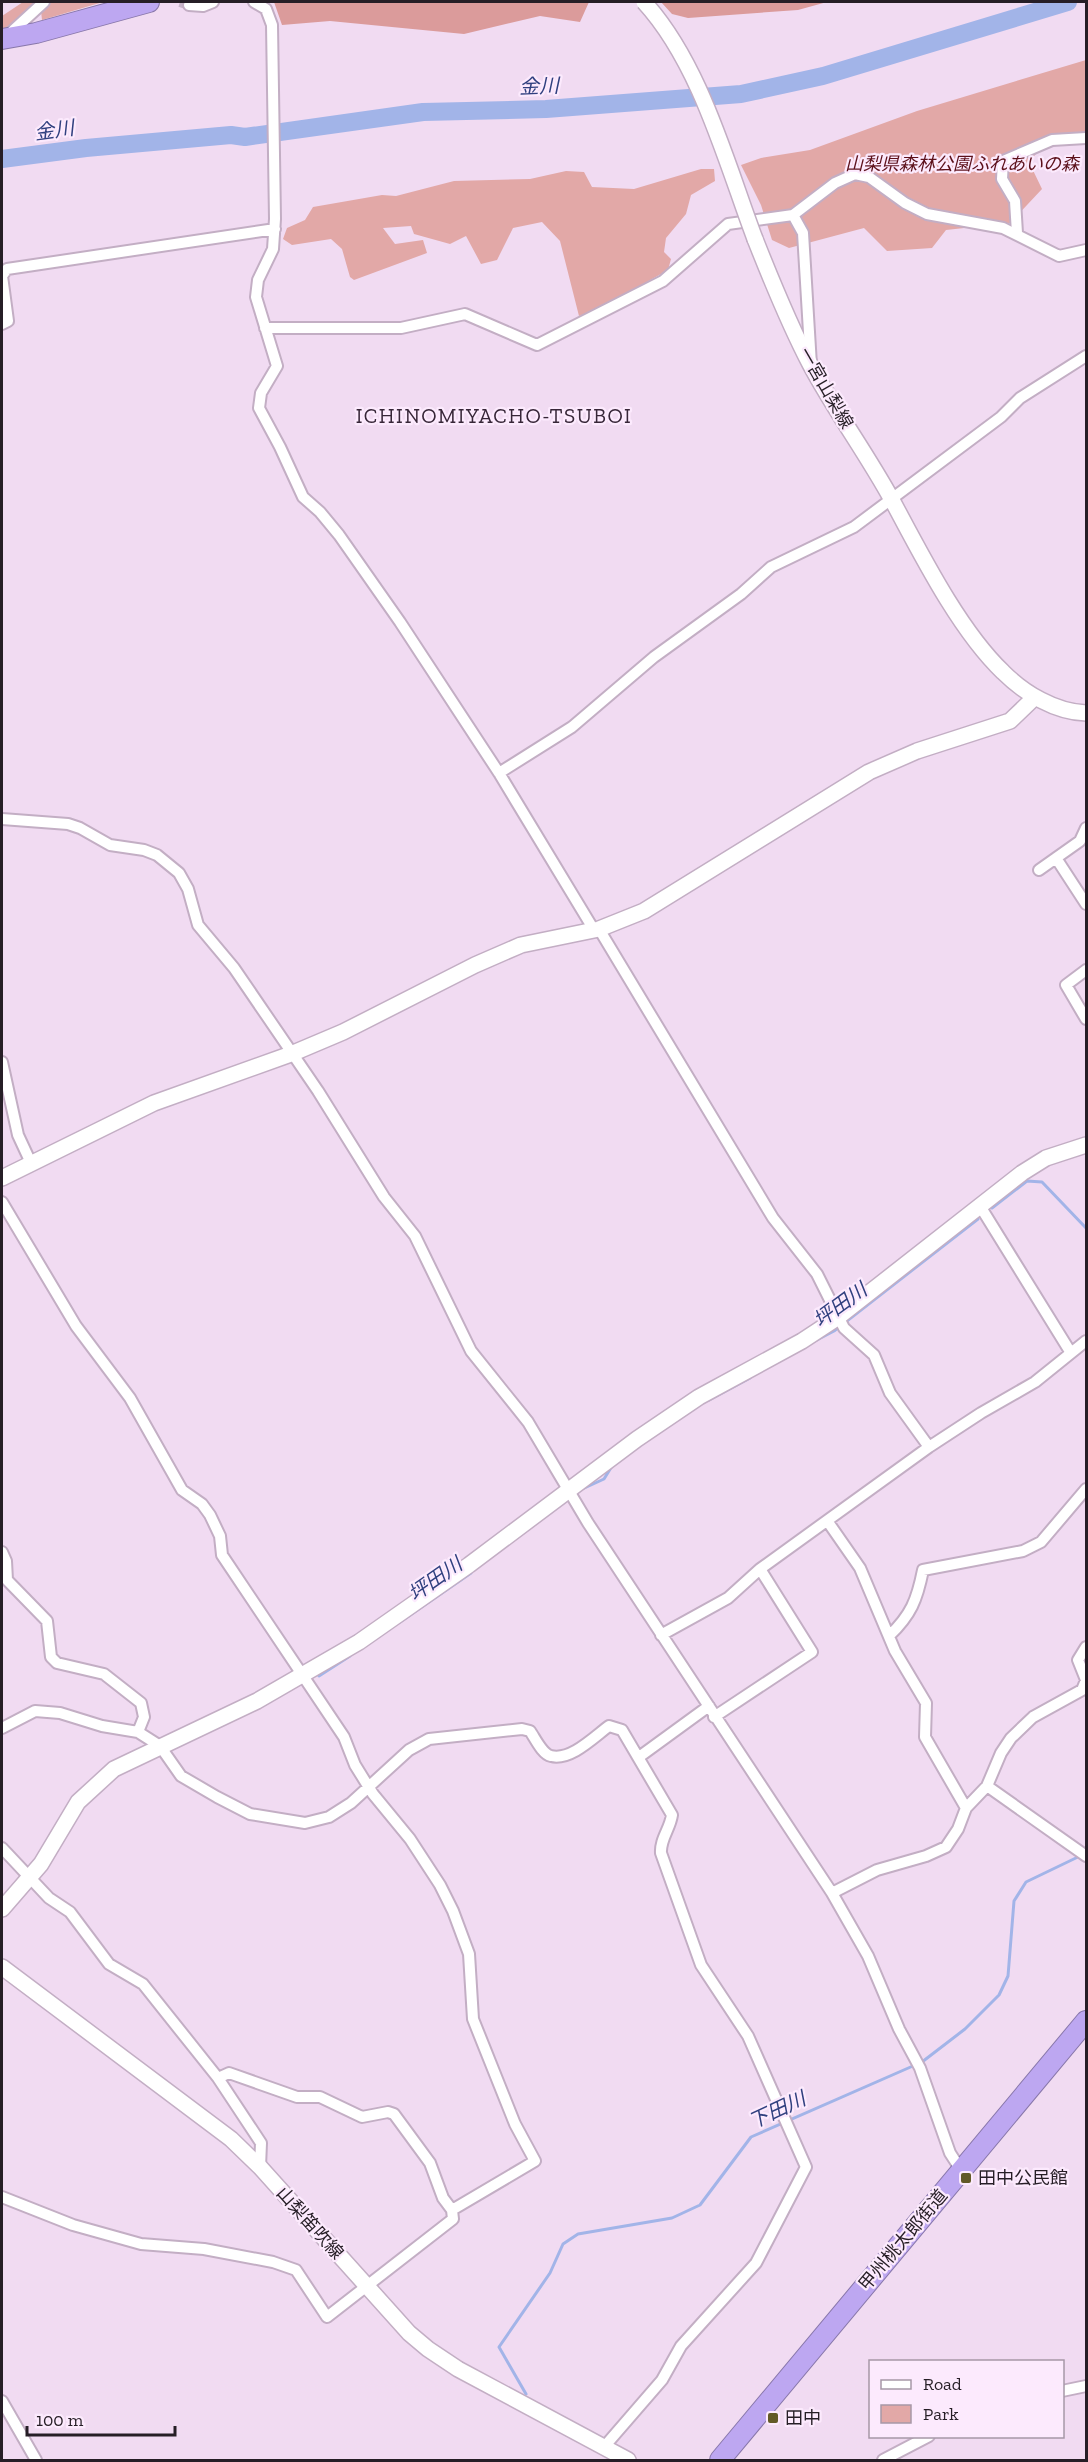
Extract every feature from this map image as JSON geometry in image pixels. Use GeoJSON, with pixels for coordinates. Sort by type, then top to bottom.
{"type":"FeatureCollection","features":[{"type":"Feature","properties":{"kind":"highway"},"geometry":{"type":"LineString","coordinates":[[3,39],[36,33],[149,2]]}},
{"type":"Feature","properties":{"kind":"highway","name":"甲州桃太郎街道"},"geometry":{"type":"LineString","coordinates":[[720,2460],[1086,2021]]}},
{"type":"Feature","properties":{"kind":"street"},"geometry":{"type":"LineString","coordinates":[[3,39],[44,2]]}},
{"type":"Feature","properties":{"kind":"street"},"geometry":{"type":"LineString","coordinates":[[189,5],[203,6],[213,2]]}},
{"type":"Feature","properties":{"kind":"street"},"geometry":{"type":"LineString","coordinates":[[254,2],[266,9],[272,25],[275,224],[273,249],[256,289],[257,305],[278,366],[261,393],[259,408],[303,497],[320,512],[339,535],[499,773],[773,1218],[817,1274],[840,1322],[874,1355],[890,1393],[929,1447]]}},
{"type":"Feature","properties":{"kind":"street","name":"一宮山梨線"},"geometry":{"type":"LineString","coordinates":[[644,2],[663,22],[685,60],[780,303],[811,366],[892,501],[909,535],[981,648],[1010,679],[1035,697],[1065,710],[1086,713]]}},
{"type":"Feature","properties":{"kind":"street"},"geometry":{"type":"LineString","coordinates":[[1017,233],[1015,201],[1002,179],[1003,161],[1052,141],[1086,138]]}},
{"type":"Feature","properties":{"kind":"street"},"geometry":{"type":"LineString","coordinates":[[265,328],[401,328],[465,314],[537,345],[663,281],[728,224],[793,215],[846,176],[862,174],[927,214],[995,226],[1017,233],[1059,256],[1086,250]]}},
{"type":"Feature","properties":{"kind":"street"},"geometry":{"type":"LineString","coordinates":[[793,215],[803,233],[811,366]]}},
{"type":"Feature","properties":{"kind":"street"},"geometry":{"type":"LineString","coordinates":[[2,324],[8,321],[2,276],[7,269],[275,224]]}},
{"type":"Feature","properties":{"kind":"street"},"geometry":{"type":"LineString","coordinates":[[499,773],[572,727],[654,657],[741,594],[771,567],[811,546],[839,536],[892,501],[960,445],[1000,417],[1020,398],[1086,356]]}},
{"type":"Feature","properties":{"kind":"street"},"geometry":{"type":"LineString","coordinates":[[2,1178],[154,1103],[291,1054],[343,1032],[475,965],[521,945],[596,930],[644,911],[699,879],[868,772],[917,752],[1010,721],[1035,697]]}},
{"type":"Feature","properties":{"kind":"street"},"geometry":{"type":"LineString","coordinates":[[2,819],[68,824],[81,828],[110,845],[144,850],[165,859],[185,882],[198,926],[234,968],[324,1101],[384,1197],[415,1236],[471,1351],[528,1422],[661,1635],[832,1893],[868,1956],[899,2029],[918,2064],[950,2153],[961,2170]]}},
{"type":"Feature","properties":{"kind":"street"},"geometry":{"type":"LineString","coordinates":[[1039,870],[1080,841],[1086,828]]}},
{"type":"Feature","properties":{"kind":"street"},"geometry":{"type":"LineString","coordinates":[[1056,858],[1086,904]]}},
{"type":"Feature","properties":{"kind":"street"},"geometry":{"type":"LineString","coordinates":[[1086,970],[1066,985],[1086,1020]]}},
{"type":"Feature","properties":{"kind":"street"},"geometry":{"type":"LineString","coordinates":[[2,1062],[15,1126],[31,1163]]}},
{"type":"Feature","properties":{"kind":"street"},"geometry":{"type":"LineString","coordinates":[[2,1909],[30,1878],[68,1815],[93,1786],[114,1769],[210,1725],[302,1676],[359,1642],[413,1605],[637,1439],[699,1397],[840,1322],[980,1206],[1046,1158],[1086,1145]]}},
{"type":"Feature","properties":{"kind":"street"},"geometry":{"type":"LineString","coordinates":[[2,1202],[76,1326],[130,1398],[182,1490],[202,1504],[210,1515],[220,1536],[222,1555],[344,1737],[355,1765],[368,1787],[410,1839],[440,1885],[453,1911],[470,1954],[473,2019],[515,2124],[535,2161],[452,2210]]}},
{"type":"Feature","properties":{"kind":"street"},"geometry":{"type":"LineString","coordinates":[[980,1206],[1071,1353]]}},
{"type":"Feature","properties":{"kind":"street"},"geometry":{"type":"LineString","coordinates":[[661,1635],[728,1598],[760,1569],[929,1447],[981,1413],[1035,1382],[1086,1341]]}},
{"type":"Feature","properties":{"kind":"street"},"geometry":{"type":"LineString","coordinates":[[889,1636],[906,1620],[917,1597],[923,1570],[1023,1551],[1041,1542],[1086,1490]]}},
{"type":"Feature","properties":{"kind":"street"},"geometry":{"type":"LineString","coordinates":[[828,1522],[860,1568],[895,1651],[926,1703],[925,1737],[966,1809]]}},
{"type":"Feature","properties":{"kind":"street"},"geometry":{"type":"LineString","coordinates":[[2,1552],[6,1561],[7,1580],[47,1621],[51,1657],[57,1663],[104,1674],[141,1703],[144,1717],[138,1732]]}},
{"type":"Feature","properties":{"kind":"street"},"geometry":{"type":"LineString","coordinates":[[639,1757],[711,1711],[812,1652],[760,1569]]}},
{"type":"Feature","properties":{"kind":"street"},"geometry":{"type":"LineString","coordinates":[[832,1893],[877,1870],[926,1856],[946,1847],[958,1830],[966,1809],[987,1786],[1001,1753],[1022,1726],[1033,1717],[1082,1690],[1086,1680],[1078,1660],[1086,1647]]}},
{"type":"Feature","properties":{"kind":"street"},"geometry":{"type":"LineString","coordinates":[[2,1728],[35,1711],[60,1713],[102,1726],[138,1732],[160,1746],[181,1776],[250,1814],[305,1823],[329,1817],[351,1803],[409,1750],[429,1739],[522,1729],[531,1731],[544,1752],[551,1756],[564,1756],[578,1749],[609,1726],[622,1730],[672,1815],[670,1830],[661,1843],[661,1853],[701,1965],[748,2036],[806,2167],[756,2264],[681,2346],[662,2380],[604,2447]]}},
{"type":"Feature","properties":{"kind":"street"},"geometry":{"type":"LineString","coordinates":[[987,1786],[1083,1851]]}},
{"type":"Feature","properties":{"kind":"street"},"geometry":{"type":"LineString","coordinates":[[2,1848],[49,1898],[70,1912],[110,1964],[142,1984],[218,2078],[261,2143],[260,2166]]}},
{"type":"Feature","properties":{"kind":"street","name":"山梨笛吹線"},"geometry":{"type":"LineString","coordinates":[[2,1967],[204,2116],[260,2166],[409,2333],[442,2361],[628,2460]]}},
{"type":"Feature","properties":{"kind":"street"},"geometry":{"type":"LineString","coordinates":[[2,2197],[73,2225],[141,2244],[204,2249],[273,2262],[296,2270],[327,2317],[453,2219],[452,2210],[443,2198],[430,2163],[394,2115],[388,2112],[362,2117],[320,2097],[297,2097],[229,2073],[218,2078]]}},
{"type":"Feature","properties":{"kind":"street"},"geometry":{"type":"LineString","coordinates":[[1064,2391],[1086,2386]]}},
{"type":"Feature","properties":{"kind":"street"},"geometry":{"type":"LineString","coordinates":[[2,2401],[36,2460]]}},
{"type":"Feature","properties":{"kind":"street"},"geometry":{"type":"LineString","coordinates":[[883,2460],[924,2438]]}},
{"type":"Feature","properties":{"kind":"green space"},"geometry":{"type":"Polygon","coordinates":[[[23,2],[36,2],[2,32],[2,16],[23,2]]]}},
{"type":"Feature","properties":{"kind":"green space"},"geometry":{"type":"Polygon","coordinates":[[[51,2],[103,2],[42,20],[41,11],[51,2]]]}},
{"type":"Feature","properties":{"kind":"green space","name":"山梨県森林公園ふれあいの森"},"geometry":{"type":"Polygon","coordinates":[[[1086,60],[1086,142],[1041,148],[1029,162],[1042,189],[1010,223],[946,230],[932,248],[887,251],[864,228],[789,248],[772,240],[761,205],[741,165],[761,158],[810,150],[917,111],[1086,60]]]}},
{"type":"Feature","properties":{"kind":"green space"},"geometry":{"type":"Polygon","coordinates":[[[701,169],[714,169],[715,181],[691,195],[686,214],[666,238],[664,252],[671,259],[668,270],[601,308],[579,316],[560,241],[542,222],[513,228],[497,260],[481,264],[466,236],[450,244],[414,234],[411,226],[383,228],[395,244],[423,240],[427,253],[354,280],[350,277],[342,249],[331,239],[292,245],[283,239],[287,228],[305,220],[313,207],[382,195],[396,196],[454,181],[530,179],[566,171],[584,172],[592,187],[634,189],[701,169]]]}},
{"type":"Feature","properties":{"kind":"shaded area"},"geometry":{"type":"Polygon","coordinates":[[[274,2],[589,2],[580,22],[540,16],[464,34],[330,21],[282,25],[274,2]]]}},
{"type":"Feature","properties":{"kind":"shaded area"},"geometry":{"type":"Polygon","coordinates":[[[661,2],[827,2],[798,10],[688,18],[672,14],[661,2]]]}},
{"type":"Feature","properties":{"kind":"waterway","name":"金川"},"geometry":{"type":"LineString","coordinates":[[2,159],[86,148],[231,135],[245,137],[423,112],[546,109],[741,94],[823,76],[1068,2]]}},
{"type":"Feature","properties":{"kind":"waterway","name":"坪田川"},"geometry":{"type":"LineString","coordinates":[[992,1208],[1027,1181],[1042,1182],[1086,1228]]}},
{"type":"Feature","properties":{"kind":"waterway","name":"坪田川"},"geometry":{"type":"LineString","coordinates":[[813,1342],[834,1331],[978,1219]]}},
{"type":"Feature","properties":{"kind":"waterway","name":"坪田川"},"geometry":{"type":"LineString","coordinates":[[709,1400],[750,1378]]}},
{"type":"Feature","properties":{"kind":"waterway","name":"坪田川"},"geometry":{"type":"LineString","coordinates":[[580,1490],[604,1479],[612,1466]]}},
{"type":"Feature","properties":{"kind":"waterway","name":"坪田川"},"geometry":{"type":"LineString","coordinates":[[400,1622],[471,1573]]}},
{"type":"Feature","properties":{"kind":"waterway","name":"坪田川"},"geometry":{"type":"LineString","coordinates":[[319,1676],[350,1656]]}},
{"type":"Feature","properties":{"kind":"waterway","name":"下田川"},"geometry":{"type":"LineString","coordinates":[[526,2394],[499,2347],[550,2273],[563,2244],[578,2234],[672,2218],[700,2205],[751,2137],[922,2062],[965,2029],[999,1995],[1008,1976],[1014,1901],[1026,1882],[1080,1856]]}},
{"type":"Feature","properties":{"kind":"tunnel"},"geometry":{"type":"LineString","coordinates":[[180,2],[189,5]]}},
{"type":"Feature","properties":{"kind":"place","name":"田中公民館"},"geometry":{"type":"Point","coordinates":[966,2178]}},
{"type":"Feature","properties":{"kind":"place","name":"田中"},"geometry":{"type":"Point","coordinates":[773,2418]}},
{"type":"Feature","properties":{"kind":"district","name":"ICHINOMIYACHO-TSUBOI"},"geometry":{"type":"Point","coordinates":[494,415]}}]}
